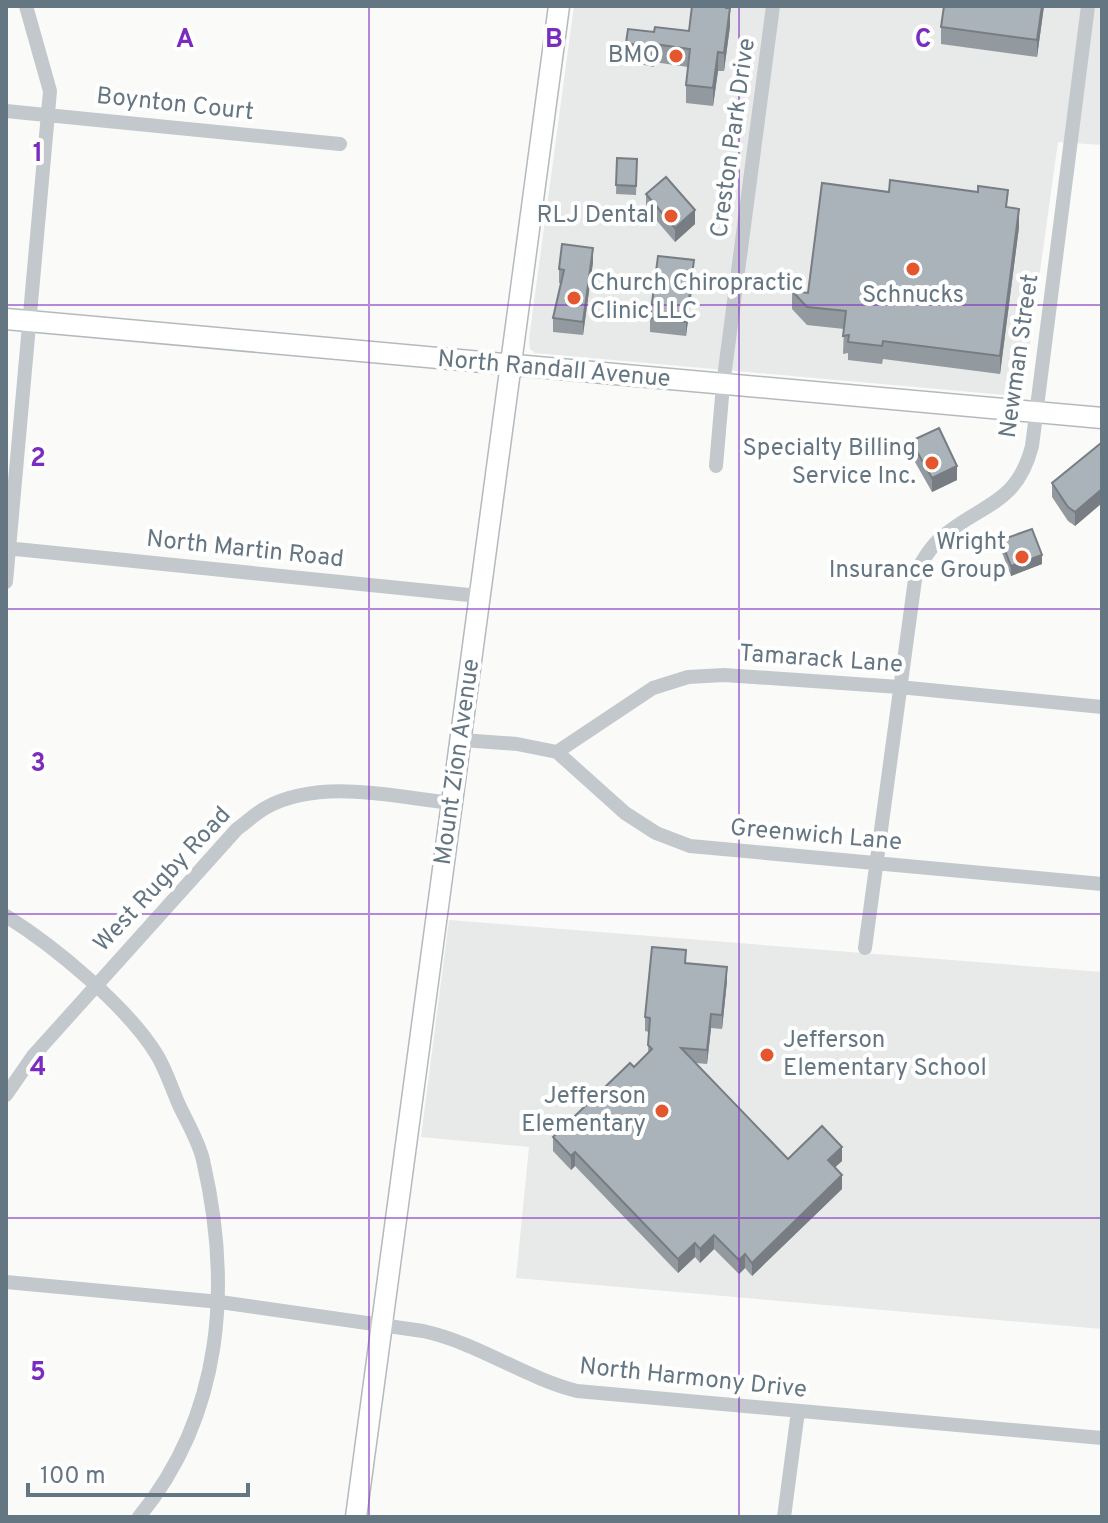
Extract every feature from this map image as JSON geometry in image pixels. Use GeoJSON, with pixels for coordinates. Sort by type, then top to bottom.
{"type":"FeatureCollection","features":[{"type":"Feature","properties":{"kind":"main road","name":"Mount Zion Avenue"},"geometry":{"type":"LineString","coordinates":[[356,1517],[559,6]]}},
{"type":"Feature","properties":{"kind":"main road","name":"North Randall Avenue"},"geometry":{"type":"LineString","coordinates":[[6,319],[1102,418]]}},
{"type":"Feature","properties":{"kind":"street"},"geometry":{"type":"LineString","coordinates":[[6,582],[50,91],[26,6]]}},
{"type":"Feature","properties":{"kind":"street","name":"Creston Park Drive"},"geometry":{"type":"LineString","coordinates":[[716,466],[723,385],[773,6]]}},
{"type":"Feature","properties":{"kind":"street","name":"Newman Street"},"geometry":{"type":"LineString","coordinates":[[865,948],[916,572],[940,538],[994,505],[1017,484],[1027,463],[1088,6]]}},
{"type":"Feature","properties":{"kind":"street","name":"Boynton Court"},"geometry":{"type":"LineString","coordinates":[[6,111],[340,144]]}},
{"type":"Feature","properties":{"kind":"street","name":"North Martin Road"},"geometry":{"type":"LineString","coordinates":[[8,548],[479,596]]}},
{"type":"Feature","properties":{"kind":"street","name":"Tamarack Lane"},"geometry":{"type":"LineString","coordinates":[[557,752],[653,688],[688,677],[724,675],[899,687],[1102,707]]}},
{"type":"Feature","properties":{"kind":"street"},"geometry":{"type":"LineString","coordinates":[[462,740],[517,744],[557,752]]}},
{"type":"Feature","properties":{"kind":"street","name":"Greenwich Lane"},"geometry":{"type":"LineString","coordinates":[[557,752],[625,813],[656,833],[690,846],[1102,884]]}},
{"type":"Feature","properties":{"kind":"street","name":"West Rugby Road"},"geometry":{"type":"LineString","coordinates":[[6,1095],[33,1056],[237,829],[268,806],[304,795],[339,791],[452,803]]}},
{"type":"Feature","properties":{"kind":"street"},"geometry":{"type":"LineString","coordinates":[[6,916],[97,985],[157,1054],[203,1158],[220,1302],[207,1389],[191,1434],[171,1474],[139,1517]]}},
{"type":"Feature","properties":{"kind":"street","name":"North Harmony Drive"},"geometry":{"type":"LineString","coordinates":[[6,1282],[220,1302],[381,1324],[456,1338],[544,1383],[577,1391],[1102,1438]]}},
{"type":"Feature","properties":{"kind":"street"},"geometry":{"type":"LineString","coordinates":[[784,1517],[798,1411]]}},
{"type":"Feature","properties":{"kind":"shaded area"},"geometry":{"type":"Polygon","coordinates":[[[574,6],[1102,6],[1102,145],[1058,142],[1023,393],[1005,395],[535,353],[530,349],[574,6]]]}},
{"type":"Feature","properties":{"kind":"shaded area","name":"Jefferson Elementary School"},"geometry":{"type":"Polygon","coordinates":[[[449,920],[1102,972],[1102,1329],[516,1278],[529,1147],[421,1137],[449,920]]]}},
{"type":"Feature","properties":{"kind":"building"},"geometry":{"type":"Polygon","coordinates":[[[692,6],[730,8],[724,53],[718,52],[713,88],[686,85],[690,49],[626,43],[628,29],[654,32],[655,27],[689,31],[692,6]]]}},
{"type":"Feature","properties":{"kind":"building"},"geometry":{"type":"Polygon","coordinates":[[[944,6],[1042,6],[1037,40],[941,27],[944,6]]]}},
{"type":"Feature","properties":{"kind":"building"},"geometry":{"type":"Polygon","coordinates":[[[617,158],[637,159],[636,186],[616,185],[617,158]]]}},
{"type":"Feature","properties":{"kind":"building"},"geometry":{"type":"Polygon","coordinates":[[[666,177],[695,210],[675,228],[646,194],[666,177]]]}},
{"type":"Feature","properties":{"kind":"building","name":"Schnucks"},"geometry":{"type":"Polygon","coordinates":[[[890,180],[978,192],[978,186],[1008,190],[1006,207],[1019,209],[1000,356],[883,341],[882,346],[848,342],[849,335],[843,336],[846,311],[807,307],[792,291],[808,293],[822,183],[889,192],[890,180]]]}},
{"type":"Feature","properties":{"kind":"building","name":"Church Chiropractic Clinic LLC"},"geometry":{"type":"Polygon","coordinates":[[[562,244],[593,248],[583,322],[553,318],[564,270],[559,269],[562,244]]]}},
{"type":"Feature","properties":{"kind":"building"},"geometry":{"type":"Polygon","coordinates":[[[658,256],[694,260],[686,322],[650,318],[658,256]]]}},
{"type":"Feature","properties":{"kind":"building"},"geometry":{"type":"Polygon","coordinates":[[[939,428],[957,466],[932,478],[911,441],[939,428]]]}},
{"type":"Feature","properties":{"kind":"building"},"geometry":{"type":"Polygon","coordinates":[[[1101,443],[1102,489],[1075,512],[1052,483],[1101,443]]]}},
{"type":"Feature","properties":{"kind":"building","name":"Wright Insurance Group"},"geometry":{"type":"Polygon","coordinates":[[[1032,529],[1042,555],[1011,566],[1001,540],[1032,529]]]}},
{"type":"Feature","properties":{"kind":"building","name":"Jefferson Elementary"},"geometry":{"type":"Polygon","coordinates":[[[652,947],[686,950],[685,963],[727,967],[722,1015],[711,1014],[707,1050],[681,1048],[788,1159],[822,1126],[842,1147],[828,1160],[842,1175],[752,1263],[745,1254],[739,1260],[714,1235],[700,1249],[695,1243],[678,1259],[575,1152],[571,1156],[553,1137],[630,1063],[634,1067],[652,1049],[648,1045],[650,1018],[645,1017],[652,947]]]}},
{"type":"Feature","properties":{"kind":"place","name":"BMO"},"geometry":{"type":"Point","coordinates":[676,56]}},
{"type":"Feature","properties":{"kind":"place","name":"RLJ Dental"},"geometry":{"type":"Point","coordinates":[671,216]}},
{"type":"Feature","properties":{"kind":"place","name":"Schnucks"},"geometry":{"type":"Point","coordinates":[913,269]}},
{"type":"Feature","properties":{"kind":"place","name":"Church Chiropractic Clinic LLC"},"geometry":{"type":"Point","coordinates":[574,298]}},
{"type":"Feature","properties":{"kind":"place","name":"Specialty Billing Service Inc."},"geometry":{"type":"Point","coordinates":[932,463]}},
{"type":"Feature","properties":{"kind":"place","name":"Wright Insurance Group"},"geometry":{"type":"Point","coordinates":[1022,557]}},
{"type":"Feature","properties":{"kind":"place","name":"Jefferson Elementary School"},"geometry":{"type":"Point","coordinates":[767,1055]}},
{"type":"Feature","properties":{"kind":"place","name":"Jefferson Elementary"},"geometry":{"type":"Point","coordinates":[662,1111]}}]}
